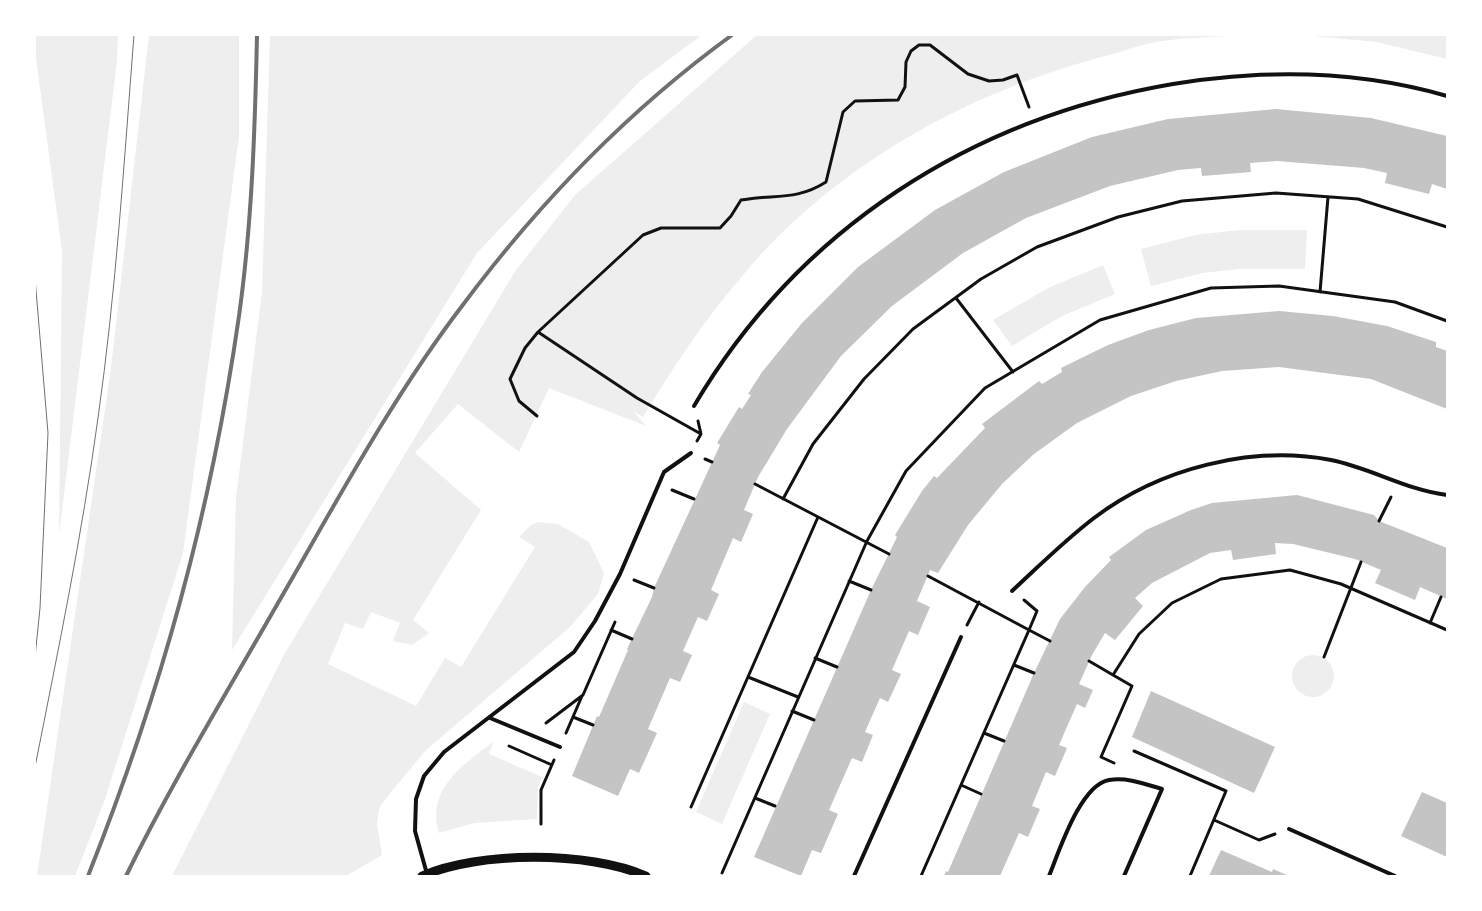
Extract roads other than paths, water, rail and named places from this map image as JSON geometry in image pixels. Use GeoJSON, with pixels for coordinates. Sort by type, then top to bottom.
{"type":"FeatureCollection","features":[{"type":"Feature","properties":{"kind":"street"},"geometry":{"type":"LineString","coordinates":[[424,875],[464,864],[500,859],[579,858],[635,871],[646,876]]}},
{"type":"Feature","properties":{"kind":"lane"},"geometry":{"type":"LineString","coordinates":[[694,406],[712,375],[741,336],[797,273],[834,238],[880,201],[932,168],[983,141],[1034,120],[1098,100],[1153,88],[1213,78],[1273,73],[1326,75],[1375,80],[1447,96]]}},
{"type":"Feature","properties":{"kind":"lane"},"geometry":{"type":"LineString","coordinates":[[424,875],[415,831],[416,799],[424,776],[444,752],[574,652],[595,621],[620,574],[664,472],[690,453]]}},
{"type":"Feature","properties":{"kind":"lane"},"geometry":{"type":"LineString","coordinates":[[1012,591],[1095,517],[1128,495],[1173,476],[1212,464],[1252,456],[1292,454],[1333,460],[1425,492],[1447,495]]}},
{"type":"Feature","properties":{"kind":"lane"},"geometry":{"type":"LineString","coordinates":[[854,876],[961,637]]}},
{"type":"Feature","properties":{"kind":"lane"},"geometry":{"type":"LineString","coordinates":[[490,718],[560,747]]}},
{"type":"Feature","properties":{"kind":"lane"},"geometry":{"type":"LineString","coordinates":[[1049,876],[1080,806],[1091,790],[1107,780],[1129,780],[1162,790],[1124,876]]}},
{"type":"Feature","properties":{"kind":"lane"},"geometry":{"type":"LineString","coordinates":[[1289,829],[1395,876]]}},
{"type":"Feature","properties":{"kind":"tram line"},"geometry":{"type":"LineString","coordinates":[[35,767],[77,549],[98,418],[115,275],[134,35]]}},
{"type":"Feature","properties":{"kind":"tram line"},"geometry":{"type":"LineString","coordinates":[[35,278],[48,433],[40,608],[35,657]]}},
{"type":"Feature","properties":{"kind":"railway"},"geometry":{"type":"LineString","coordinates":[[88,876],[114,807],[160,670],[180,601],[214,460],[239,316],[247,246],[254,141],[257,35]]}},
{"type":"Feature","properties":{"kind":"railway"},"geometry":{"type":"LineString","coordinates":[[126,876],[182,770],[346,485],[390,411],[437,340],[491,268],[587,160],[657,95],[732,35]]}}]}
